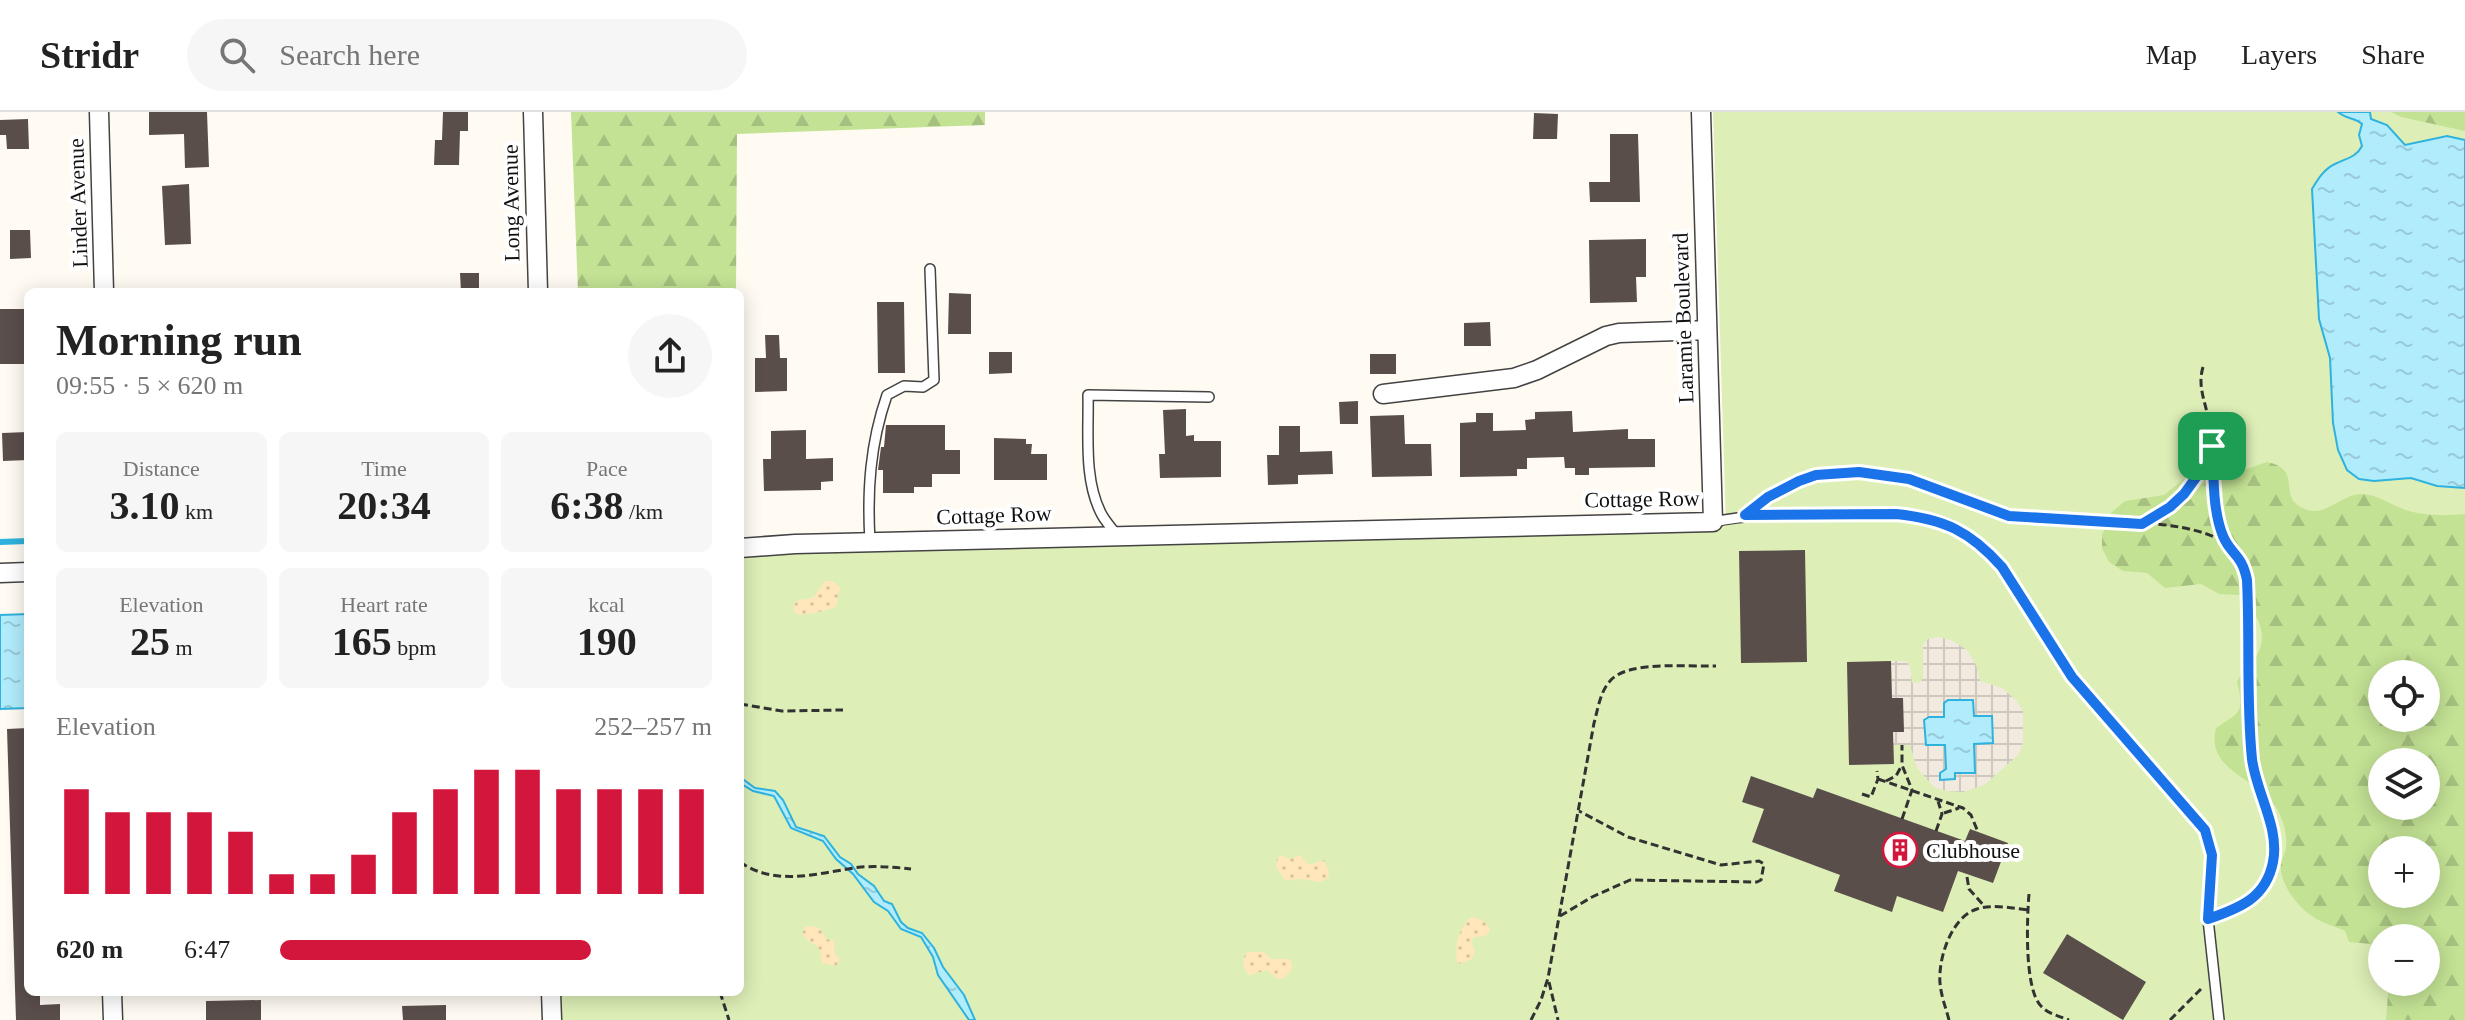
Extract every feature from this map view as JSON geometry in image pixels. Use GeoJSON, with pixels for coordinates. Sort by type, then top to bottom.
{"type":"FeatureCollection","features":[{"type":"Feature","properties":{"kind":"street","name":"Linder Avenue"},"geometry":{"type":"LineString","coordinates":[[99,112],[104,288]]}},
{"type":"Feature","properties":{"kind":"street","name":"Long Avenue"},"geometry":{"type":"LineString","coordinates":[[533,112],[538,288]]}},
{"type":"Feature","properties":{"kind":"street","name":"Laramie Boulevard"},"geometry":{"type":"LineString","coordinates":[[1701,112],[1713,522]]}},
{"type":"Feature","properties":{"kind":"street"},"geometry":{"type":"LineString","coordinates":[[1383,394],[1514,378],[1619,333],[1707,330]]}},
{"type":"Feature","properties":{"kind":"street","name":"Cottage Row"},"geometry":{"type":"LineString","coordinates":[[744,548],[870,542],[1713,522]]}},
{"type":"Feature","properties":{"kind":"street"},"geometry":{"type":"LineString","coordinates":[[0,573],[24,572]]}},
{"type":"Feature","properties":{"kind":"street"},"geometry":{"type":"LineString","coordinates":[[112,996],[113,1020]]}},
{"type":"Feature","properties":{"kind":"street"},"geometry":{"type":"LineString","coordinates":[[551,996],[552,1020]]}},
{"type":"Feature","properties":{"kind":"lane"},"geometry":{"type":"LineString","coordinates":[[870,542],[870,464],[876,428],[887,395],[904,386],[923,387],[934,380],[930,269]]}},
{"type":"Feature","properties":{"kind":"lane"},"geometry":{"type":"LineString","coordinates":[[1117,536],[1101,514],[1094,494],[1089,464],[1088,395],[1209,397]]}},
{"type":"Feature","properties":{"kind":"lane","name":"Cottage Row"},"geometry":{"type":"LineString","coordinates":[[1713,522],[1745,515],[1920,516],[1960,530],[1987,550],[2002,567],[2072,677],[2205,830],[2212,855],[2208,919],[2219,1020]]}},
{"type":"Feature","properties":{"kind":"path"},"geometry":{"type":"LineString","coordinates":[[2203,367],[2200,384],[2212,446],[2219,523],[2228,545]]}},
{"type":"Feature","properties":{"kind":"path"},"geometry":{"type":"LineString","coordinates":[[2142,524],[2170,507],[2184,494],[2205,465],[2212,446]]}},
{"type":"Feature","properties":{"kind":"path"},"geometry":{"type":"LineString","coordinates":[[1745,515],[1768,497],[1799,481],[1827,473],[1859,472],[1909,479],[2009,516],[2142,524],[2199,532],[2228,545],[2244,565],[2247,580],[2251,743],[2256,782],[2272,831],[2274,861],[2260,894],[2235,910],[2208,919]]}},
{"type":"Feature","properties":{"kind":"path"},"geometry":{"type":"LineString","coordinates":[[1531,1020],[1548,978],[1594,723],[1609,682],[1634,668],[1716,666]]}},
{"type":"Feature","properties":{"kind":"path"},"geometry":{"type":"LineString","coordinates":[[744,705],[782,711],[843,710]]}},
{"type":"Feature","properties":{"kind":"path"},"geometry":{"type":"LineString","coordinates":[[1902,745],[1902,765],[1912,790],[1902,819]]}},
{"type":"Feature","properties":{"kind":"path"},"geometry":{"type":"LineString","coordinates":[[1885,782],[1896,776],[1902,765]]}},
{"type":"Feature","properties":{"kind":"path"},"geometry":{"type":"LineString","coordinates":[[1862,794],[1871,797],[1878,779],[1877,771]]}},
{"type":"Feature","properties":{"kind":"path"},"geometry":{"type":"LineString","coordinates":[[1878,779],[1963,808],[1971,815],[1978,832]]}},
{"type":"Feature","properties":{"kind":"path"},"geometry":{"type":"LineString","coordinates":[[1936,798],[1942,814],[1936,831]]}},
{"type":"Feature","properties":{"kind":"path"},"geometry":{"type":"LineString","coordinates":[[1942,814],[1963,808]]}},
{"type":"Feature","properties":{"kind":"path"},"geometry":{"type":"LineString","coordinates":[[1560,916],[1611,887],[1630,880],[1750,882],[1761,880],[1763,875],[1764,864],[1759,861],[1721,865],[1628,837],[1579,811]]}},
{"type":"Feature","properties":{"kind":"path"},"geometry":{"type":"LineString","coordinates":[[744,864],[783,877],[808,877],[859,868],[911,869]]}},
{"type":"Feature","properties":{"kind":"path"},"geometry":{"type":"LineString","coordinates":[[1967,877],[1969,889],[1987,908]]}},
{"type":"Feature","properties":{"kind":"path"},"geometry":{"type":"LineString","coordinates":[[2029,894],[2029,968],[2033,988],[2041,1007],[2069,1020]]}},
{"type":"Feature","properties":{"kind":"path"},"geometry":{"type":"LineString","coordinates":[[1949,1020],[1940,985],[1943,953],[1957,925],[1972,911],[1987,908],[2028,910]]}},
{"type":"Feature","properties":{"kind":"path"},"geometry":{"type":"LineString","coordinates":[[1548,978],[1558,1020]]}},
{"type":"Feature","properties":{"kind":"path"},"geometry":{"type":"LineString","coordinates":[[2170,1020],[2195,994],[2213,981]]}},
{"type":"Feature","properties":{"kind":"path"},"geometry":{"type":"LineString","coordinates":[[721,996],[729,1020]]}},
{"type":"Feature","properties":{"kind":"path"},"geometry":{"type":"LineString","coordinates":[[2048,1020],[2051,1013]]}},
{"type":"Feature","properties":{"kind":"green space"},"geometry":{"type":"Polygon","coordinates":[[[571,112],[985,112],[985,125],[737,134],[736,288],[578,288],[571,112]]]}},
{"type":"Feature","properties":{"kind":"green space"},"geometry":{"type":"Polygon","coordinates":[[[1713,112],[2465,112],[2465,1020],[560,1020],[559,996],[744,996],[744,555],[808,549],[1726,526],[1713,112]]]}},
{"type":"Feature","properties":{"kind":"green space"},"geometry":{"type":"Polygon","coordinates":[[[2391,112],[2465,112],[2465,131],[2401,117],[2391,112]]]}},
{"type":"Feature","properties":{"kind":"green space"},"geometry":{"type":"Polygon","coordinates":[[[2267,462],[2285,471],[2292,498],[2305,509],[2320,510],[2348,497],[2363,494],[2418,513],[2465,514],[2465,1020],[2386,1020],[2388,996],[2440,996],[2440,924],[2368,924],[2368,944],[2349,942],[2345,931],[2312,916],[2288,890],[2281,871],[2286,835],[2278,811],[2271,801],[2224,762],[2215,742],[2216,728],[2238,711],[2237,682],[2261,647],[2259,622],[2251,608],[2240,595],[2219,594],[2201,584],[2165,588],[2147,573],[2123,571],[2109,562],[2102,548],[2102,535],[2112,512],[2125,501],[2164,495],[2190,474],[2244,470],[2267,462]]]}},
{"type":"Feature","properties":{"kind":"sand"},"geometry":{"type":"Polygon","coordinates":[[[825,581],[832,581],[840,587],[836,607],[796,614],[793,609],[796,602],[814,597],[825,581]]]}},
{"type":"Feature","properties":{"kind":"sand"},"geometry":{"type":"Polygon","coordinates":[[[1281,855],[1290,859],[1300,855],[1309,865],[1324,860],[1328,878],[1320,882],[1285,880],[1276,867],[1281,855]]]}},
{"type":"Feature","properties":{"kind":"sand"},"geometry":{"type":"Polygon","coordinates":[[[1471,917],[1484,922],[1490,932],[1474,937],[1471,942],[1475,951],[1472,959],[1458,964],[1458,939],[1471,917]]]}},
{"type":"Feature","properties":{"kind":"sand"},"geometry":{"type":"Polygon","coordinates":[[[805,927],[821,929],[826,939],[835,941],[834,952],[840,960],[836,966],[822,963],[817,947],[802,934],[805,927]]]}},
{"type":"Feature","properties":{"kind":"sand"},"geometry":{"type":"Polygon","coordinates":[[[1248,952],[1263,952],[1271,959],[1288,959],[1292,969],[1283,979],[1278,979],[1267,970],[1249,975],[1243,964],[1248,952]]]}},
{"type":"Feature","properties":{"kind":"shaded area"},"geometry":{"type":"Polygon","coordinates":[[[1939,637],[1967,650],[1976,665],[1980,681],[2002,688],[2023,711],[2023,742],[2018,755],[1984,785],[1963,792],[1934,787],[1917,768],[1910,745],[1893,745],[1893,732],[1903,732],[1903,698],[1892,698],[1891,661],[1906,661],[1912,683],[1921,682],[1923,645],[1928,639],[1939,637]],[[1929,717],[1945,744],[1946,770],[1955,773],[1973,717],[1929,717]]]}},
{"type":"Feature","properties":{"kind":"water"},"geometry":{"type":"Polygon","coordinates":[[[2338,112],[2370,112],[2371,119],[2387,125],[2405,145],[2447,136],[2465,140],[2465,488],[2437,486],[2411,478],[2359,479],[2347,470],[2338,450],[2333,423],[2330,358],[2319,319],[2312,189],[2328,169],[2354,155],[2362,146],[2359,135],[2362,124],[2338,112]]]}},
{"type":"Feature","properties":{"kind":"water"},"geometry":{"type":"Polygon","coordinates":[[[24,614],[24,708],[0,709],[0,615],[24,614]]]}},
{"type":"Feature","properties":{"kind":"water"},"geometry":{"type":"Polygon","coordinates":[[[1948,700],[1973,700],[1974,716],[1992,716],[1993,743],[1974,744],[1975,773],[1955,773],[1955,779],[1940,780],[1940,773],[1946,769],[1945,745],[1926,745],[1924,720],[1944,717],[1944,703],[1948,700]]]}},
{"type":"Feature","properties":{"kind":"water"},"geometry":{"type":"Polygon","coordinates":[[[744,780],[755,788],[775,791],[796,827],[824,836],[840,857],[874,886],[884,901],[892,904],[901,922],[922,933],[964,995],[975,1020],[969,1020],[938,975],[933,957],[921,937],[901,929],[823,841],[791,828],[774,796],[744,785],[744,780]]]}},
{"type":"Feature","properties":{"kind":"building"},"geometry":{"type":"Polygon","coordinates":[[[149,112],[207,112],[209,167],[185,168],[184,134],[149,135],[149,112]]]}},
{"type":"Feature","properties":{"kind":"building"},"geometry":{"type":"Polygon","coordinates":[[[443,112],[468,112],[468,131],[460,131],[459,165],[434,165],[435,140],[442,140],[443,112]]]}},
{"type":"Feature","properties":{"kind":"building"},"geometry":{"type":"Polygon","coordinates":[[[1534,113],[1558,114],[1557,139],[1533,139],[1534,113]]]}},
{"type":"Feature","properties":{"kind":"building"},"geometry":{"type":"Polygon","coordinates":[[[28,119],[29,149],[7,149],[6,135],[0,135],[0,120],[28,119]]]}},
{"type":"Feature","properties":{"kind":"building"},"geometry":{"type":"Polygon","coordinates":[[[1610,134],[1638,134],[1640,202],[1590,202],[1589,182],[1610,182],[1610,134]]]}},
{"type":"Feature","properties":{"kind":"building"},"geometry":{"type":"Polygon","coordinates":[[[189,184],[191,244],[165,245],[162,186],[189,184]]]}},
{"type":"Feature","properties":{"kind":"building"},"geometry":{"type":"Polygon","coordinates":[[[10,230],[30,230],[31,258],[10,259],[10,230]]]}},
{"type":"Feature","properties":{"kind":"building"},"geometry":{"type":"Polygon","coordinates":[[[1646,239],[1646,277],[1636,277],[1637,302],[1590,303],[1589,240],[1646,239]]]}},
{"type":"Feature","properties":{"kind":"building"},"geometry":{"type":"Polygon","coordinates":[[[460,273],[479,273],[479,288],[461,288],[460,273]]]}},
{"type":"Feature","properties":{"kind":"building"},"geometry":{"type":"Polygon","coordinates":[[[949,293],[971,294],[971,334],[948,334],[949,293]]]}},
{"type":"Feature","properties":{"kind":"building"},"geometry":{"type":"Polygon","coordinates":[[[877,302],[904,302],[905,373],[878,373],[877,302]]]}},
{"type":"Feature","properties":{"kind":"building"},"geometry":{"type":"Polygon","coordinates":[[[0,309],[24,309],[24,364],[0,364],[0,309]]]}},
{"type":"Feature","properties":{"kind":"building"},"geometry":{"type":"Polygon","coordinates":[[[1490,322],[1491,346],[1464,346],[1464,323],[1490,322]]]}},
{"type":"Feature","properties":{"kind":"building"},"geometry":{"type":"Polygon","coordinates":[[[765,335],[779,335],[780,358],[787,358],[787,391],[755,392],[755,358],[766,358],[765,335]]]}},
{"type":"Feature","properties":{"kind":"building"},"geometry":{"type":"Polygon","coordinates":[[[989,352],[1012,352],[1012,373],[989,374],[989,352]]]}},
{"type":"Feature","properties":{"kind":"building"},"geometry":{"type":"Polygon","coordinates":[[[1370,354],[1396,354],[1396,374],[1370,374],[1370,354]]]}},
{"type":"Feature","properties":{"kind":"building"},"geometry":{"type":"Polygon","coordinates":[[[1358,401],[1358,424],[1340,424],[1339,402],[1358,401]]]}},
{"type":"Feature","properties":{"kind":"building"},"geometry":{"type":"Polygon","coordinates":[[[1186,409],[1186,436],[1194,435],[1194,441],[1221,441],[1221,477],[1160,478],[1159,454],[1165,454],[1163,410],[1186,409]]]}},
{"type":"Feature","properties":{"kind":"building"},"geometry":{"type":"Polygon","coordinates":[[[1572,411],[1573,432],[1628,429],[1628,439],[1655,439],[1655,467],[1589,468],[1589,475],[1575,475],[1575,468],[1565,468],[1564,457],[1527,458],[1527,469],[1517,469],[1517,476],[1460,477],[1460,423],[1476,422],[1476,413],[1493,413],[1493,431],[1526,430],[1525,420],[1535,419],[1535,412],[1572,411]]]}},
{"type":"Feature","properties":{"kind":"building"},"geometry":{"type":"Polygon","coordinates":[[[1404,415],[1405,444],[1431,444],[1432,476],[1372,477],[1370,416],[1404,415]]]}},
{"type":"Feature","properties":{"kind":"building"},"geometry":{"type":"Polygon","coordinates":[[[886,425],[945,425],[945,450],[960,450],[960,474],[932,474],[932,487],[914,487],[914,493],[883,493],[883,470],[878,470],[886,425]]]}},
{"type":"Feature","properties":{"kind":"building"},"geometry":{"type":"Polygon","coordinates":[[[1279,426],[1300,426],[1300,452],[1332,451],[1333,474],[1298,475],[1298,484],[1268,485],[1267,455],[1279,455],[1279,426]]]}},
{"type":"Feature","properties":{"kind":"building"},"geometry":{"type":"Polygon","coordinates":[[[806,430],[806,459],[833,458],[833,481],[821,482],[821,490],[764,491],[763,459],[771,459],[771,431],[806,430]]]}},
{"type":"Feature","properties":{"kind":"building"},"geometry":{"type":"Polygon","coordinates":[[[24,432],[24,460],[3,461],[2,433],[24,432]]]}},
{"type":"Feature","properties":{"kind":"building"},"geometry":{"type":"Polygon","coordinates":[[[994,438],[1026,439],[1026,444],[1032,444],[1031,454],[1047,454],[1047,480],[994,480],[994,438]]]}},
{"type":"Feature","properties":{"kind":"building"},"geometry":{"type":"Polygon","coordinates":[[[1805,550],[1807,662],[1741,663],[1739,551],[1805,550]]]}},
{"type":"Feature","properties":{"kind":"building"},"geometry":{"type":"Polygon","coordinates":[[[1891,661],[1892,698],[1903,698],[1904,732],[1893,732],[1894,764],[1849,765],[1847,662],[1891,661]]]}},
{"type":"Feature","properties":{"kind":"building"},"geometry":{"type":"Polygon","coordinates":[[[24,728],[24,996],[40,996],[40,1005],[60,1004],[60,1020],[16,1020],[7,729],[24,728]]]}},
{"type":"Feature","properties":{"kind":"building","name":"Clubhouse"},"geometry":{"type":"Polygon","coordinates":[[[1751,776],[1813,798],[1817,788],[1965,841],[1970,829],[2008,843],[1993,883],[1958,871],[1943,912],[1897,896],[1892,912],[1834,891],[1840,875],[1752,842],[1764,809],[1742,802],[1751,776]]]}},
{"type":"Feature","properties":{"kind":"building"},"geometry":{"type":"Polygon","coordinates":[[[2067,934],[2146,982],[2123,1020],[2043,973],[2067,934]]]}},
{"type":"Feature","properties":{"kind":"building"},"geometry":{"type":"Polygon","coordinates":[[[261,1000],[261,1020],[206,1020],[206,1001],[261,1000]]]}},
{"type":"Feature","properties":{"kind":"building"},"geometry":{"type":"Polygon","coordinates":[[[446,1005],[446,1020],[403,1020],[402,1006],[446,1005]]]}},
{"type":"Feature","properties":{"kind":"waterway"},"geometry":{"type":"LineString","coordinates":[[0,542],[24,541]]}},
{"type":"Feature","properties":{"kind":"place","name":"Clubhouse"},"geometry":{"type":"Point","coordinates":[1900,850]}},
{"type":"Feature","properties":{"kind":"route"},"geometry":{"type":"LineString","coordinates":[[2212,446],[2219,523],[2228,545],[2244,565],[2247,580],[2253,764],[2272,831],[2274,861],[2260,894],[2235,910],[2208,919],[2212,855],[2207,833],[2072,677],[2002,567],[1987,550],[1960,530],[1920,516],[1745,515],[1768,497],[1799,481],[1816,475],[1859,472],[1909,479],[1991,512],[2009,516],[2142,524],[2170,507],[2184,494],[2198,478],[2212,446]]}}]}
